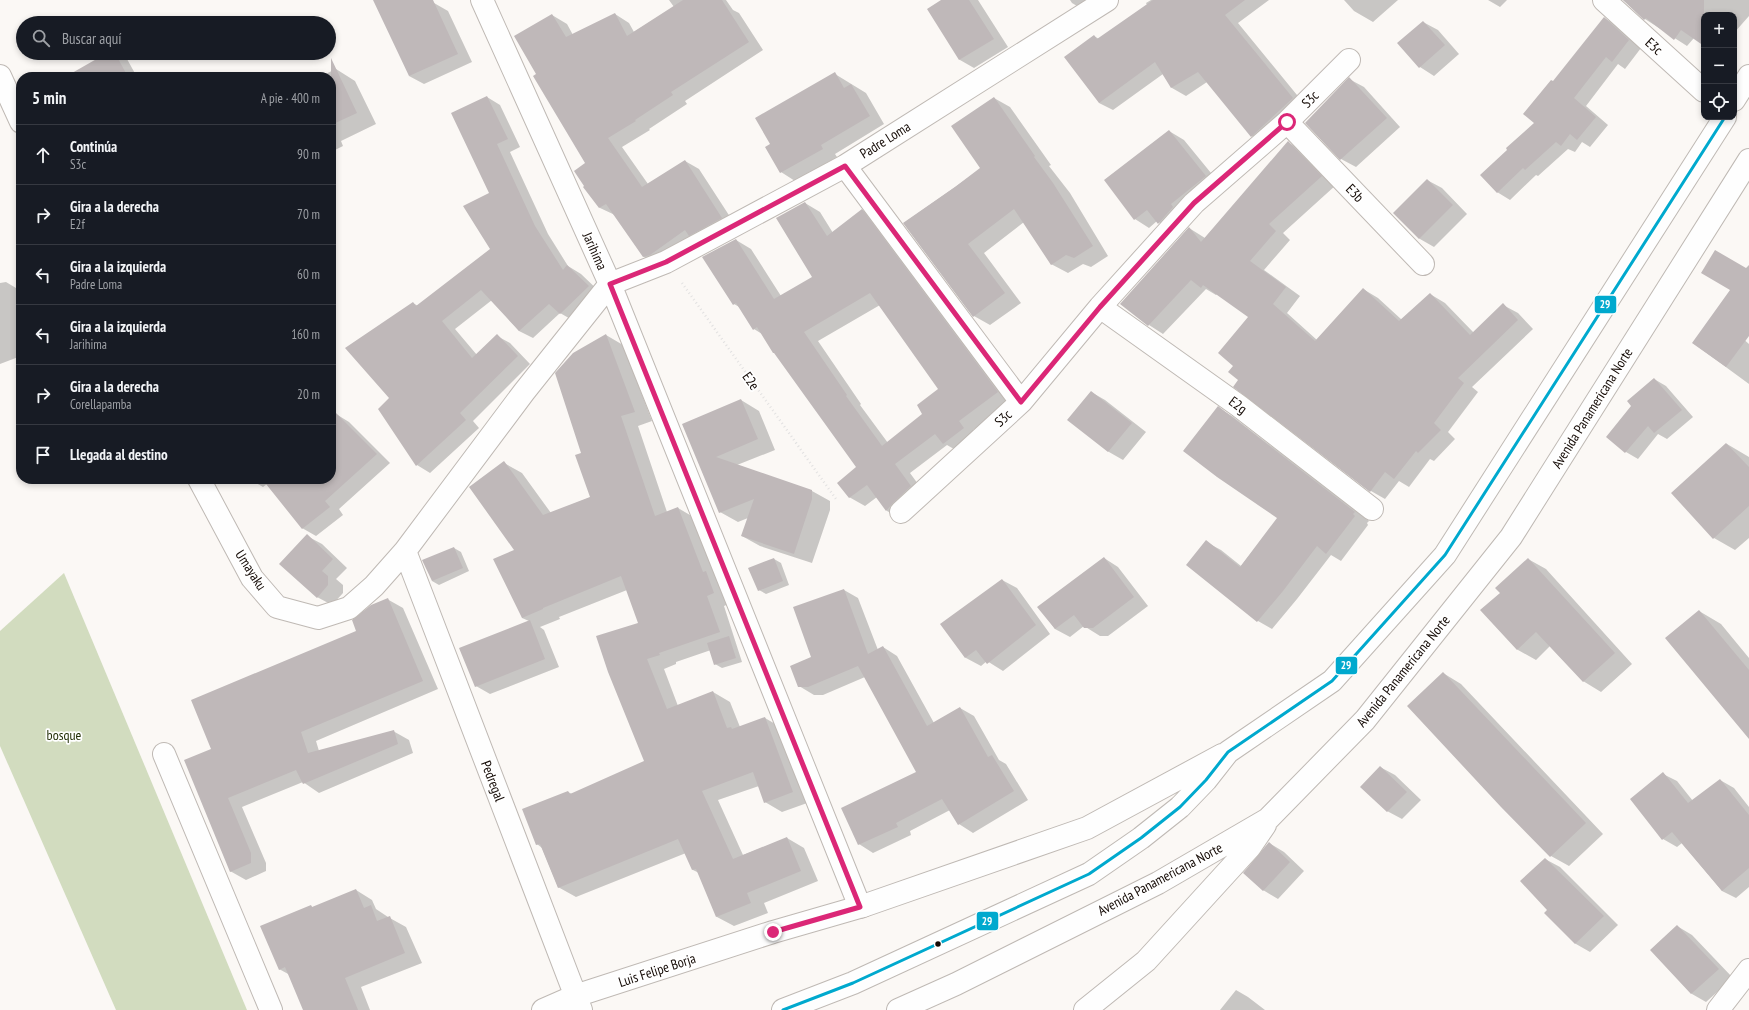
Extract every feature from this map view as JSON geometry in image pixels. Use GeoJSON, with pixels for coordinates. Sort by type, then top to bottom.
{"type":"FeatureCollection","features":[{"type":"Feature","properties":{"kind":"main road","name":"Jarihima"},"geometry":{"type":"LineString","coordinates":[[482,0],[610,284],[862,907]]}},
{"type":"Feature","properties":{"kind":"main road","name":"Padre Loma"},"geometry":{"type":"LineString","coordinates":[[610,284],[666,262],[845,166],[1107,0]]}},
{"type":"Feature","properties":{"kind":"main road","name":"E3c"},"geometry":{"type":"LineString","coordinates":[[1604,0],[1701,88]]}},
{"type":"Feature","properties":{"kind":"main road","name":"S3c"},"geometry":{"type":"LineString","coordinates":[[901,512],[1021,402],[1100,307],[1194,203],[1287,122],[1349,60]]}},
{"type":"Feature","properties":{"kind":"main road"},"geometry":{"type":"LineString","coordinates":[[0,76],[16,111]]}},
{"type":"Feature","properties":{"kind":"main road"},"geometry":{"type":"LineString","coordinates":[[1737,95],[1749,76]]}},
{"type":"Feature","properties":{"kind":"main road"},"geometry":{"type":"LineString","coordinates":[[783,1010],[853,983],[1089,874],[1141,838],[1180,807],[1206,780],[1228,752],[1332,681],[1444,555],[1723,120]]}},
{"type":"Feature","properties":{"kind":"main road","name":"E3b"},"geometry":{"type":"LineString","coordinates":[[1287,122],[1422,264]]}},
{"type":"Feature","properties":{"kind":"main road","name":"Avenida Panamericana Norte"},"geometry":{"type":"LineString","coordinates":[[898,1010],[956,984],[1158,883],[1268,819],[1364,720],[1511,537],[1749,160]]}},
{"type":"Feature","properties":{"kind":"main road"},"geometry":{"type":"LineString","coordinates":[[845,166],[1021,402]]}},
{"type":"Feature","properties":{"kind":"main road","name":"Umayaku"},"geometry":{"type":"LineString","coordinates":[[202,484],[252,578],[277,607],[318,618],[349,608],[374,586],[405,551],[524,392],[610,284]]}},
{"type":"Feature","properties":{"kind":"main road","name":"E2g"},"geometry":{"type":"LineString","coordinates":[[1100,307],[1239,406],[1372,509]]}},
{"type":"Feature","properties":{"kind":"main road","name":"Pedregal"},"geometry":{"type":"LineString","coordinates":[[405,551],[578,1003]]}},
{"type":"Feature","properties":{"kind":"main road","name":"Luis Felipe Borja"},"geometry":{"type":"LineString","coordinates":[[542,1010],[578,1003],[773,932],[862,907],[1087,828],[1228,752]]}},
{"type":"Feature","properties":{"kind":"main road"},"geometry":{"type":"LineString","coordinates":[[164,754],[271,1010]]}},
{"type":"Feature","properties":{"kind":"main road"},"geometry":{"type":"LineString","coordinates":[[1085,1010],[1146,961],[1250,847],[1268,819]]}},
{"type":"Feature","properties":{"kind":"main road"},"geometry":{"type":"LineString","coordinates":[[1718,1010],[1749,970]]}},
{"type":"Feature","properties":{"kind":"path","name":"E2e"},"geometry":{"type":"LineString","coordinates":[[666,262],[836,499]]}},
{"type":"Feature","properties":{"kind":"green space","name":"bosque"},"geometry":{"type":"Polygon","coordinates":[[[64,573],[247,1010],[116,1010],[0,746],[0,631],[64,573]]]}},
{"type":"Feature","properties":{"kind":"building"},"geometry":{"type":"Polygon","coordinates":[[[373,0],[433,0],[458,54],[409,76],[373,0]]]}},
{"type":"Feature","properties":{"kind":"building"},"geometry":{"type":"Polygon","coordinates":[[[683,0],[722,0],[749,42],[671,92],[673,95],[635,120],[636,121],[608,138],[642,187],[685,160],[722,218],[689,236],[685,230],[650,255],[643,257],[606,204],[599,208],[583,187],[584,186],[574,171],[585,163],[533,76],[536,74],[514,36],[552,14],[566,37],[615,13],[627,36],[683,0]]]}},
{"type":"Feature","properties":{"kind":"building"},"geometry":{"type":"Polygon","coordinates":[[[941,0],[969,0],[994,39],[959,60],[927,9],[941,0]]]}},
{"type":"Feature","properties":{"kind":"building"},"geometry":{"type":"Polygon","coordinates":[[[1153,0],[1245,0],[1225,15],[1293,98],[1251,137],[1198,72],[1171,88],[1155,62],[1099,103],[1064,57],[1094,35],[1097,39],[1153,0]]]}},
{"type":"Feature","properties":{"kind":"building"},"geometry":{"type":"Polygon","coordinates":[[[1623,0],[1704,0],[1704,12],[1701,12],[1701,44],[1681,30],[1674,40],[1646,18],[1644,20],[1623,0]]]}},
{"type":"Feature","properties":{"kind":"building"},"geometry":{"type":"Polygon","coordinates":[[[1604,17],[1629,40],[1612,62],[1606,57],[1574,98],[1596,117],[1577,140],[1570,134],[1561,146],[1556,142],[1525,170],[1523,168],[1497,193],[1480,175],[1507,150],[1506,148],[1534,123],[1523,114],[1551,80],[1553,81],[1604,17]]]}},
{"type":"Feature","properties":{"kind":"building"},"geometry":{"type":"Polygon","coordinates":[[[1423,21],[1445,45],[1419,68],[1397,43],[1423,21]]]}},
{"type":"Feature","properties":{"kind":"building"},"geometry":{"type":"Polygon","coordinates":[[[95,60],[119,60],[125,72],[74,72],[95,60]]]}},
{"type":"Feature","properties":{"kind":"building"},"geometry":{"type":"Polygon","coordinates":[[[332,60],[357,113],[336,123],[336,72],[331,72],[332,60]]]}},
{"type":"Feature","properties":{"kind":"building"},"geometry":{"type":"Polygon","coordinates":[[[835,72],[844,88],[851,84],[870,116],[821,145],[823,149],[780,173],[765,147],[770,144],[755,118],[835,72]]]}},
{"type":"Feature","properties":{"kind":"building"},"geometry":{"type":"Polygon","coordinates":[[[1349,77],[1387,118],[1340,160],[1305,123],[1349,77]]]}},
{"type":"Feature","properties":{"kind":"building"},"geometry":{"type":"Polygon","coordinates":[[[487,96],[508,139],[497,144],[535,226],[563,270],[567,265],[589,286],[560,314],[549,304],[519,331],[481,290],[442,321],[472,358],[497,334],[518,356],[460,413],[466,420],[416,466],[378,409],[389,398],[345,348],[413,302],[416,306],[490,249],[463,206],[489,193],[451,113],[487,96]]]}},
{"type":"Feature","properties":{"kind":"building"},"geometry":{"type":"Polygon","coordinates":[[[994,97],[1053,183],[1093,246],[1074,258],[1066,255],[1051,265],[1014,209],[968,244],[1005,293],[973,317],[903,223],[980,168],[951,126],[994,97]]]}},
{"type":"Feature","properties":{"kind":"building"},"geometry":{"type":"Polygon","coordinates":[[[1169,130],[1206,176],[1171,204],[1173,207],[1158,224],[1147,210],[1134,220],[1104,180],[1169,130]]]}},
{"type":"Feature","properties":{"kind":"building"},"geometry":{"type":"Polygon","coordinates":[[[1288,141],[1322,176],[1269,224],[1276,231],[1250,261],[1286,287],[1273,304],[1315,341],[1363,288],[1399,321],[1430,293],[1470,335],[1503,303],[1518,320],[1458,378],[1464,383],[1434,423],[1441,430],[1418,453],[1416,451],[1394,479],[1385,472],[1370,492],[1233,387],[1238,380],[1228,372],[1233,366],[1218,353],[1248,317],[1203,285],[1201,288],[1191,280],[1148,326],[1120,304],[1189,227],[1201,242],[1288,141]]]}},
{"type":"Feature","properties":{"kind":"building"},"geometry":{"type":"Polygon","coordinates":[[[1427,179],[1453,205],[1419,239],[1393,213],[1427,179]]]}},
{"type":"Feature","properties":{"kind":"building"},"geometry":{"type":"Polygon","coordinates":[[[805,202],[827,236],[862,209],[998,392],[959,421],[964,428],[943,444],[935,434],[895,464],[911,486],[886,511],[867,485],[849,498],[837,483],[856,467],[773,353],[757,327],[753,330],[736,303],[733,305],[702,257],[736,239],[774,299],[812,277],[776,218],[805,202]],[[870,293],[804,332],[847,395],[846,396],[882,446],[922,414],[917,405],[938,389],[870,293]]]}},
{"type":"Feature","properties":{"kind":"building"},"geometry":{"type":"Polygon","coordinates":[[[1715,250],[1746,268],[1749,265],[1749,336],[1726,367],[1692,343],[1730,290],[1701,273],[1715,250]]]}},
{"type":"Feature","properties":{"kind":"building"},"geometry":{"type":"Polygon","coordinates":[[[606,334],[635,412],[621,416],[655,516],[678,507],[703,572],[706,571],[714,593],[707,596],[720,632],[659,653],[660,655],[647,659],[667,709],[713,691],[727,728],[731,727],[732,729],[765,717],[793,792],[764,803],[753,772],[702,791],[733,859],[787,837],[801,871],[747,893],[751,903],[716,917],[696,869],[692,870],[678,839],[558,888],[540,844],[536,845],[522,809],[568,791],[570,794],[644,761],[608,672],[596,636],[638,623],[621,576],[522,618],[493,559],[514,550],[469,487],[504,461],[543,515],[590,497],[575,455],[581,453],[555,373],[573,353],[606,334]]]}},
{"type":"Feature","properties":{"kind":"building"},"geometry":{"type":"Polygon","coordinates":[[[1654,378],[1682,410],[1654,433],[1648,426],[1625,453],[1606,437],[1631,406],[1627,401],[1654,378]]]}},
{"type":"Feature","properties":{"kind":"building"},"geometry":{"type":"Polygon","coordinates":[[[1091,391],[1132,423],[1108,452],[1067,420],[1091,391]]]}},
{"type":"Feature","properties":{"kind":"building"},"geometry":{"type":"Polygon","coordinates":[[[741,399],[758,439],[716,457],[812,490],[812,499],[794,554],[741,536],[754,499],[719,513],[682,424],[741,399]]]}},
{"type":"Feature","properties":{"kind":"building"},"geometry":{"type":"Polygon","coordinates":[[[1218,406],[1355,512],[1353,514],[1355,516],[1326,554],[1317,546],[1257,622],[1186,565],[1206,540],[1240,567],[1277,518],[1217,477],[1183,451],[1218,406]]]}},
{"type":"Feature","properties":{"kind":"building"},"geometry":{"type":"Polygon","coordinates":[[[336,413],[377,454],[325,501],[330,507],[302,529],[266,484],[336,484],[336,413]]]}},
{"type":"Feature","properties":{"kind":"building"},"geometry":{"type":"Polygon","coordinates":[[[1726,443],[1749,467],[1749,506],[1713,539],[1671,493],[1726,443]]]}},
{"type":"Feature","properties":{"kind":"building"},"geometry":{"type":"Polygon","coordinates":[[[307,534],[333,559],[322,571],[328,576],[328,585],[317,598],[279,564],[307,534]]]}},
{"type":"Feature","properties":{"kind":"building"},"geometry":{"type":"Polygon","coordinates":[[[454,547],[463,568],[432,581],[422,560],[454,547]]]}},
{"type":"Feature","properties":{"kind":"building"},"geometry":{"type":"Polygon","coordinates":[[[1104,557],[1134,597],[1093,628],[1084,628],[1074,615],[1055,629],[1037,607],[1104,557]]]}},
{"type":"Feature","properties":{"kind":"building"},"geometry":{"type":"Polygon","coordinates":[[[774,558],[783,581],[758,591],[748,568],[774,558]]]}},
{"type":"Feature","properties":{"kind":"building"},"geometry":{"type":"Polygon","coordinates":[[[1528,558],[1615,653],[1583,682],[1536,632],[1517,650],[1480,610],[1500,593],[1495,588],[1528,558]]]}},
{"type":"Feature","properties":{"kind":"building"},"geometry":{"type":"Polygon","coordinates":[[[1002,579],[1036,625],[987,664],[976,650],[965,658],[940,624],[1002,579]]]}},
{"type":"Feature","properties":{"kind":"building"},"geometry":{"type":"Polygon","coordinates":[[[844,589],[868,654],[883,646],[927,726],[960,707],[988,757],[992,755],[1014,791],[958,825],[942,799],[896,823],[898,827],[858,845],[841,808],[916,772],[858,666],[808,687],[798,687],[790,666],[811,657],[793,607],[844,589]]]}},
{"type":"Feature","properties":{"kind":"building"},"geometry":{"type":"Polygon","coordinates":[[[388,598],[423,681],[301,732],[308,753],[394,730],[398,744],[303,784],[296,770],[228,798],[251,853],[251,863],[230,872],[184,760],[211,749],[191,700],[356,631],[352,620],[371,605],[388,598]]]}},
{"type":"Feature","properties":{"kind":"building"},"geometry":{"type":"Polygon","coordinates":[[[1699,610],[1749,670],[1749,739],[1665,638],[1699,610]]]}},
{"type":"Feature","properties":{"kind":"building"},"geometry":{"type":"Polygon","coordinates":[[[530,620],[545,659],[475,687],[459,648],[530,620]]]}},
{"type":"Feature","properties":{"kind":"building"},"geometry":{"type":"Polygon","coordinates":[[[729,636],[736,658],[714,665],[707,643],[729,636]]]}},
{"type":"Feature","properties":{"kind":"building"},"geometry":{"type":"Polygon","coordinates":[[[1443,672],[1586,823],[1550,857],[1407,706],[1443,672]]]}},
{"type":"Feature","properties":{"kind":"building"},"geometry":{"type":"Polygon","coordinates":[[[1380,766],[1407,792],[1387,812],[1360,787],[1380,766]]]}},
{"type":"Feature","properties":{"kind":"building"},"geometry":{"type":"Polygon","coordinates":[[[1663,772],[1688,803],[1720,779],[1749,815],[1749,868],[1722,891],[1672,832],[1662,840],[1630,799],[1663,772]]]}},
{"type":"Feature","properties":{"kind":"building"},"geometry":{"type":"Polygon","coordinates":[[[1269,842],[1290,862],[1263,891],[1243,873],[1269,842]]]}},
{"type":"Feature","properties":{"kind":"building"},"geometry":{"type":"Polygon","coordinates":[[[1545,858],[1604,916],[1575,944],[1544,913],[1547,910],[1520,881],[1545,858]]]}},
{"type":"Feature","properties":{"kind":"building"},"geometry":{"type":"Polygon","coordinates":[[[356,889],[364,908],[371,905],[377,921],[390,916],[405,953],[345,978],[358,1010],[303,1010],[285,967],[279,970],[260,926],[311,905],[312,907],[356,889]]]}},
{"type":"Feature","properties":{"kind":"building"},"geometry":{"type":"Polygon","coordinates":[[[1677,925],[1719,969],[1691,994],[1650,950],[1677,925]]]}},
{"type":"Feature","properties":{"kind":"transit line","name":"29"},"geometry":{"type":"LineString","coordinates":[[783,1010],[853,983],[1089,874],[1141,838],[1180,807],[1206,780],[1228,752],[1332,681],[1445,555],[1723,120]]}},
{"type":"Feature","properties":{"kind":"route"},"geometry":{"type":"LineString","coordinates":[[773,932],[860,907],[610,284],[666,262],[845,166],[1021,402],[1100,307],[1194,203],[1287,122]]}}]}
